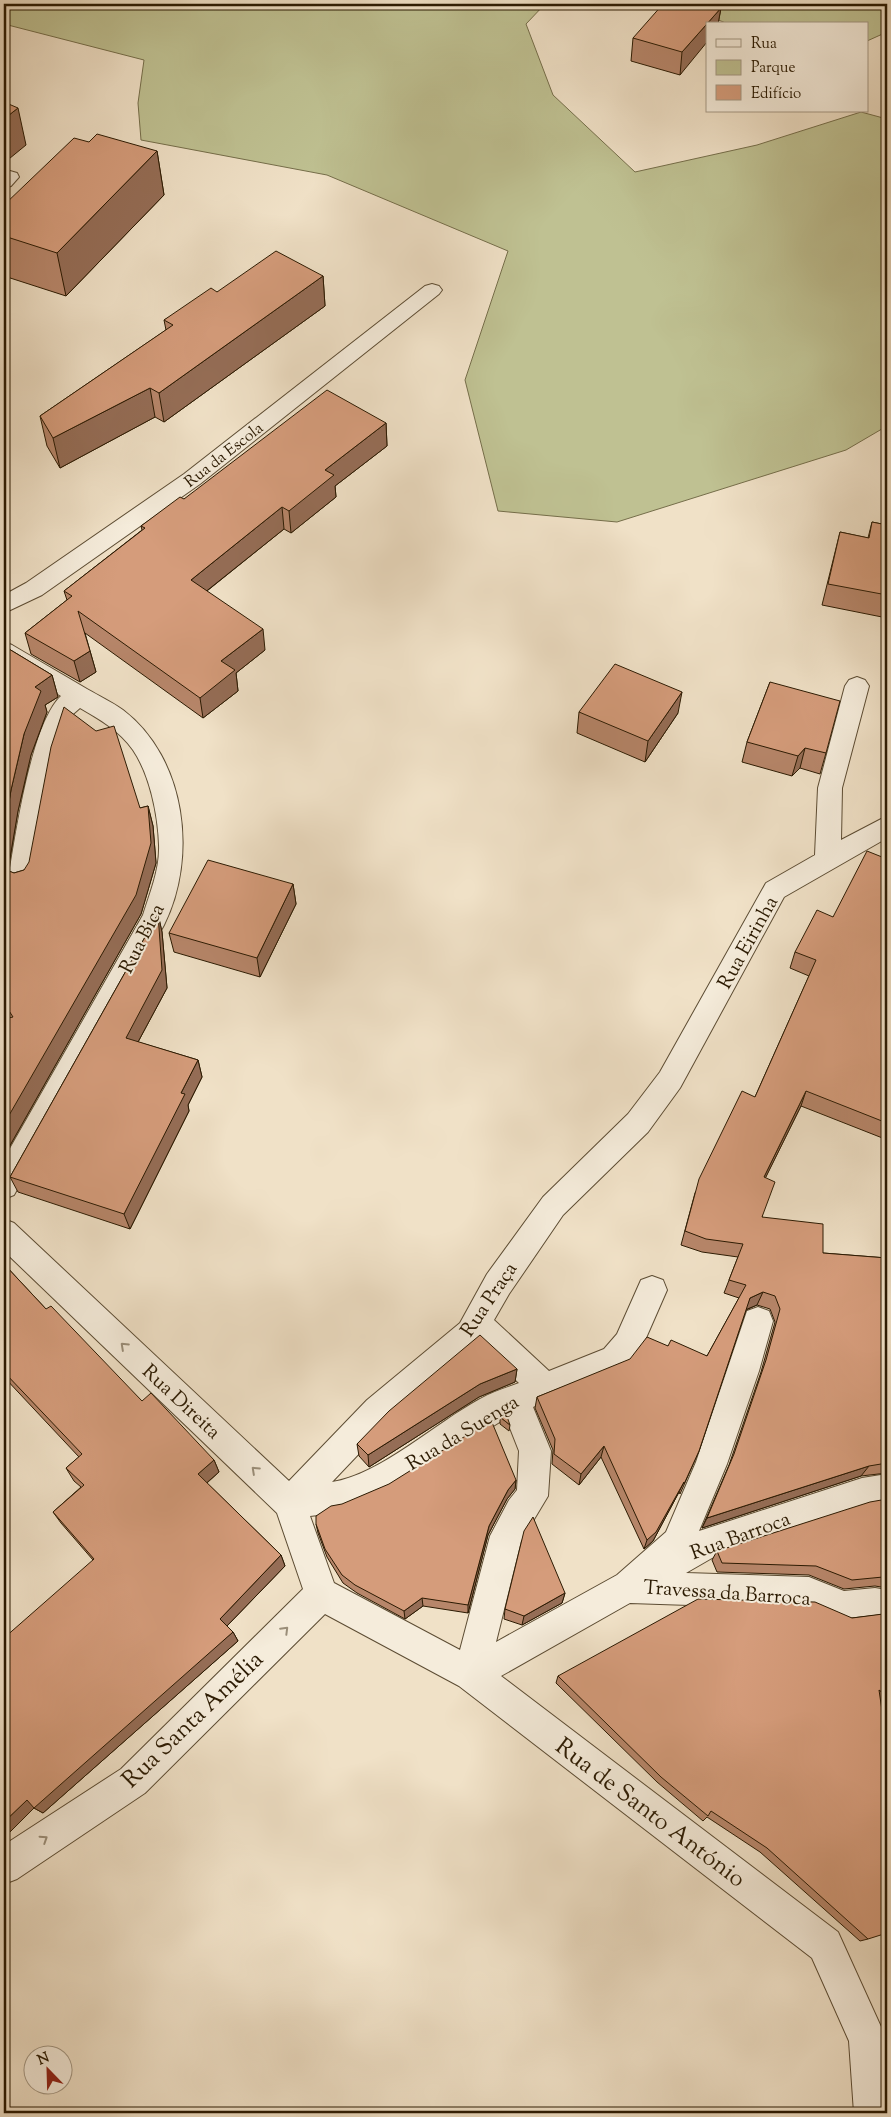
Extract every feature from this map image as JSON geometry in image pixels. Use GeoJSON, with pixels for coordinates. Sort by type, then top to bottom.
{"type":"FeatureCollection","features":[{"type":"Feature","properties":{"kind":"street","name":"Rua da Escola"},"geometry":{"type":"LineString","coordinates":[[4,605],[34,589],[192,479],[432,290]]}},
{"type":"Feature","properties":{"kind":"street","name":"Rua Bica"},"geometry":{"type":"LineString","coordinates":[[4,651],[116,717],[142,744],[158,776],[167,810],[172,846],[168,873],[156,917],[4,1186]]}},
{"type":"Feature","properties":{"kind":"street"},"geometry":{"type":"LineString","coordinates":[[827,861],[830,788],[857,686]]}},
{"type":"Feature","properties":{"kind":"street"},"geometry":{"type":"LineString","coordinates":[[22,881],[31,816],[43,767],[61,711],[78,695]]}},
{"type":"Feature","properties":{"kind":"street","name":"Rua Eirinha"},"geometry":{"type":"LineString","coordinates":[[670,1080],[775,890],[887,826]]}},
{"type":"Feature","properties":{"kind":"street","name":"Rua Praça"},"geometry":{"type":"LineString","coordinates":[[290,1503],[378,1411],[471,1333],[498,1284],[553,1206],[638,1123],[670,1080]]}},
{"type":"Feature","properties":{"kind":"street","name":"Rua Direita"},"geometry":{"type":"LineString","coordinates":[[4,1232],[290,1503],[320,1594]]}},
{"type":"Feature","properties":{"kind":"street","name":"Rua da Suenga"},"geometry":{"type":"LineString","coordinates":[[290,1503],[344,1496],[378,1481],[448,1440],[491,1409],[544,1386],[616,1359],[628,1344],[652,1290]]}},
{"type":"Feature","properties":{"kind":"street","name":"Travessa da Barroca"},"geometry":{"type":"LineString","coordinates":[[628,1587],[677,1543],[711,1464],[744,1371],[758,1321]]}},
{"type":"Feature","properties":{"kind":"street"},"geometry":{"type":"LineString","coordinates":[[477,1324],[544,1386]]}},
{"type":"Feature","properties":{"kind":"street"},"geometry":{"type":"LineString","coordinates":[[471,1674],[506,1536],[520,1511],[532,1496],[534,1450],[514,1399]]}},
{"type":"Feature","properties":{"kind":"street","name":"Rua Barroca"},"geometry":{"type":"LineString","coordinates":[[471,1674],[705,1544],[862,1494],[887,1490]]}},
{"type":"Feature","properties":{"kind":"street","name":"Travessa da Barroca"},"geometry":{"type":"LineString","coordinates":[[628,1587],[809,1594],[844,1608],[875,1604],[887,1606]]}},
{"type":"Feature","properties":{"kind":"street","name":"Rua de Santo António"},"geometry":{"type":"LineString","coordinates":[[320,1594],[471,1674],[825,1945],[868,2040],[873,2113]]}},
{"type":"Feature","properties":{"kind":"street","name":"Rua Santa Amélia"},"geometry":{"type":"LineString","coordinates":[[4,1866],[132,1781],[320,1594]]}},
{"type":"Feature","properties":{"kind":"green space"},"geometry":{"type":"Polygon","coordinates":[[[4,4],[545,4],[526,24],[553,95],[635,172],[757,145],[861,112],[887,119],[887,426],[846,450],[617,522],[498,511],[465,380],[508,251],[327,175],[141,140],[138,103],[144,60],[4,24],[4,4]]]}},
{"type":"Feature","properties":{"kind":"green space"},"geometry":{"type":"Polygon","coordinates":[[[681,4],[887,4],[887,32],[868,41],[868,22],[723,22],[681,4]]]}},
{"type":"Feature","properties":{"kind":"building"},"geometry":{"type":"Polygon","coordinates":[[[663,4],[706,4],[721,8],[709,22],[706,22],[706,25],[682,52],[633,38],[663,4]]]}},
{"type":"Feature","properties":{"kind":"building"},"geometry":{"type":"Polygon","coordinates":[[[4,102],[18,108],[4,119],[4,102]]]}},
{"type":"Feature","properties":{"kind":"building"},"geometry":{"type":"Polygon","coordinates":[[[97,134],[157,151],[57,253],[4,236],[4,205],[74,138],[89,142],[97,134]]]}},
{"type":"Feature","properties":{"kind":"building"},"geometry":{"type":"Polygon","coordinates":[[[276,251],[323,276],[159,393],[150,388],[53,438],[40,416],[173,325],[164,320],[211,288],[217,292],[276,251]]]}},
{"type":"Feature","properties":{"kind":"building"},"geometry":{"type":"Polygon","coordinates":[[[327,390],[386,423],[325,470],[334,475],[289,511],[282,507],[191,580],[263,629],[221,661],[235,670],[200,698],[78,611],[90,651],[74,661],[25,633],[72,596],[64,591],[145,528],[141,526],[180,497],[184,499],[327,390]]]}},
{"type":"Feature","properties":{"kind":"building"},"geometry":{"type":"Polygon","coordinates":[[[872,522],[887,525],[887,595],[828,584],[840,532],[869,538],[872,522]]]}},
{"type":"Feature","properties":{"kind":"building"},"geometry":{"type":"Polygon","coordinates":[[[4,646],[52,675],[35,687],[41,691],[24,734],[11,790],[4,832],[4,646]]]}},
{"type":"Feature","properties":{"kind":"building"},"geometry":{"type":"Polygon","coordinates":[[[615,664],[682,692],[648,741],[579,712],[615,664]]]}},
{"type":"Feature","properties":{"kind":"building"},"geometry":{"type":"Polygon","coordinates":[[[770,682],[840,701],[826,753],[805,748],[798,756],[747,742],[770,682]]]}},
{"type":"Feature","properties":{"kind":"building"},"geometry":{"type":"Polygon","coordinates":[[[64,707],[96,731],[114,726],[140,808],[148,806],[151,843],[136,895],[4,1124],[4,1019],[13,1017],[4,1003],[4,869],[14,873],[24,870],[29,862],[51,747],[64,707]]]}},
{"type":"Feature","properties":{"kind":"building"},"geometry":{"type":"Polygon","coordinates":[[[867,851],[887,859],[887,1123],[806,1091],[764,1177],[775,1182],[762,1217],[823,1224],[823,1253],[887,1258],[887,1463],[869,1466],[707,1518],[734,1454],[766,1360],[780,1309],[775,1296],[763,1292],[750,1298],[699,1451],[684,1484],[684,1482],[656,1532],[647,1540],[604,1446],[581,1474],[554,1454],[555,1439],[537,1397],[630,1359],[647,1337],[668,1346],[671,1340],[707,1356],[746,1285],[729,1280],[743,1244],[706,1239],[685,1231],[699,1179],[742,1091],[755,1097],[816,960],[795,952],[817,910],[833,917],[867,851]]]}},
{"type":"Feature","properties":{"kind":"building"},"geometry":{"type":"Polygon","coordinates":[[[208,860],[293,884],[257,958],[169,933],[208,860]]]}},
{"type":"Feature","properties":{"kind":"building"},"geometry":{"type":"Polygon","coordinates":[[[158,914],[162,970],[126,1038],[198,1060],[181,1093],[185,1094],[124,1214],[10,1177],[158,914]]]}},
{"type":"Feature","properties":{"kind":"building"},"geometry":{"type":"Polygon","coordinates":[[[4,1264],[46,1309],[51,1306],[142,1401],[151,1393],[214,1460],[198,1474],[281,1555],[220,1619],[233,1632],[34,1808],[27,1800],[4,1822],[4,1638],[94,1559],[53,1512],[84,1485],[66,1468],[82,1454],[4,1372],[4,1264]]]}},
{"type":"Feature","properties":{"kind":"building"},"geometry":{"type":"Polygon","coordinates":[[[480,1335],[517,1369],[480,1384],[368,1455],[357,1444],[389,1411],[480,1335]]]}},
{"type":"Feature","properties":{"kind":"building"},"geometry":{"type":"Polygon","coordinates":[[[506,1414],[510,1425],[500,1417],[506,1414]]]}},
{"type":"Feature","properties":{"kind":"building"},"geometry":{"type":"Polygon","coordinates":[[[491,1420],[516,1480],[508,1490],[489,1526],[468,1605],[422,1598],[404,1611],[355,1585],[342,1575],[325,1549],[316,1524],[316,1516],[331,1506],[342,1504],[389,1484],[491,1420]]]}},
{"type":"Feature","properties":{"kind":"building"},"geometry":{"type":"Polygon","coordinates":[[[887,1499],[887,1578],[852,1580],[816,1566],[722,1563],[717,1551],[870,1502],[887,1499]]]}},
{"type":"Feature","properties":{"kind":"building"},"geometry":{"type":"Polygon","coordinates":[[[533,1517],[565,1593],[524,1616],[505,1609],[524,1531],[533,1517]]]}},
{"type":"Feature","properties":{"kind":"building"},"geometry":{"type":"Polygon","coordinates":[[[698,1599],[815,1602],[852,1618],[887,1614],[887,1696],[879,1690],[887,1745],[887,1933],[868,1939],[767,1848],[711,1811],[708,1816],[661,1777],[558,1676],[698,1599]]]}}]}
